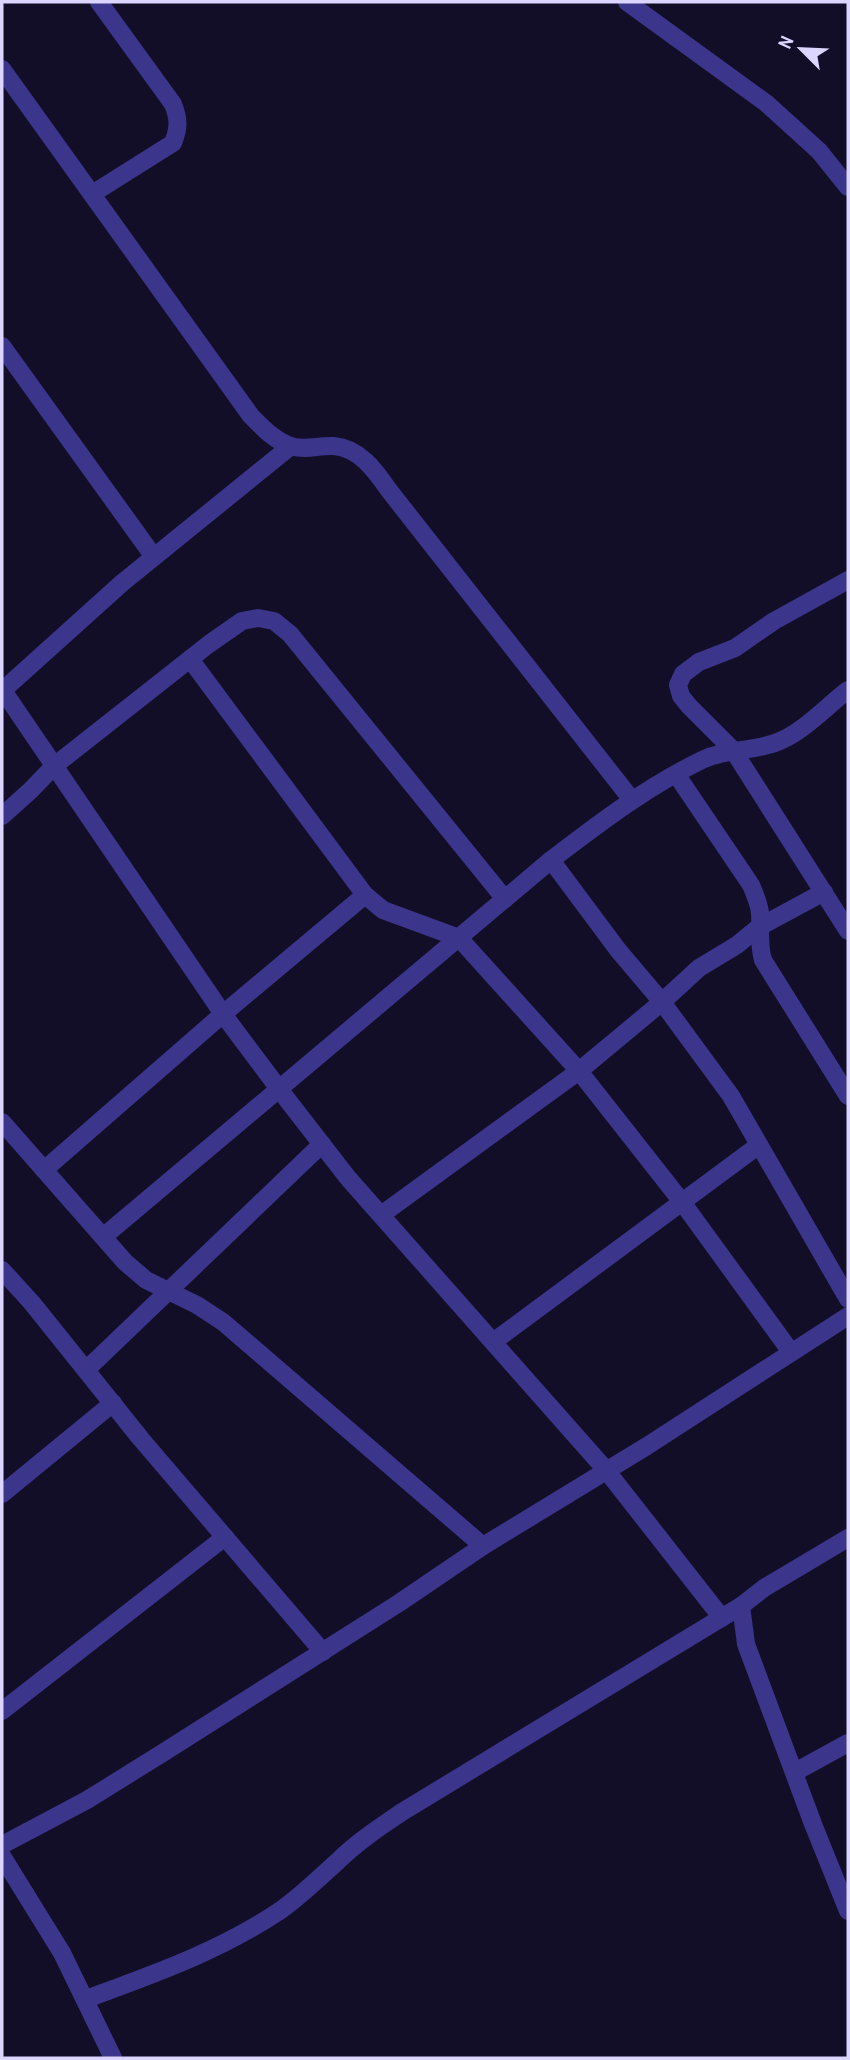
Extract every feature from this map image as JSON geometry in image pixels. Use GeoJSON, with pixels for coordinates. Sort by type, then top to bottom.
{"type":"FeatureCollection","features":[{"type":"Feature","properties":{"kind":"street"},"geometry":{"type":"LineString","coordinates":[[92,194],[173,144],[178,132],[178,118],[173,104],[99,2]]}},
{"type":"Feature","properties":{"kind":"street"},"geometry":{"type":"LineString","coordinates":[[627,2],[766,103],[819,151],[848,187]]}},
{"type":"Feature","properties":{"kind":"street"},"geometry":{"type":"LineString","coordinates":[[2,69],[251,416],[269,434],[291,446],[335,446],[358,454],[373,468],[632,800]]}},
{"type":"Feature","properties":{"kind":"street"},"geometry":{"type":"LineString","coordinates":[[2,346],[154,557]]}},
{"type":"Feature","properties":{"kind":"street"},"geometry":{"type":"LineString","coordinates":[[291,446],[154,557],[2,690],[223,1014],[321,1144],[606,1470],[722,1618]]}},
{"type":"Feature","properties":{"kind":"street"},"geometry":{"type":"LineString","coordinates":[[848,580],[775,621],[735,648],[699,662],[683,674],[678,685],[681,696],[733,750],[848,931]]}},
{"type":"Feature","properties":{"kind":"street"},"geometry":{"type":"LineString","coordinates":[[2,816],[54,766],[190,659],[242,621],[258,618],[274,621],[290,634],[505,899]]}},
{"type":"Feature","properties":{"kind":"street"},"geometry":{"type":"LineString","coordinates":[[190,659],[365,895],[383,910],[459,938],[579,1070],[682,1202],[791,1352]]}},
{"type":"Feature","properties":{"kind":"street"},"geometry":{"type":"LineString","coordinates":[[103,1237],[551,860],[632,800],[705,758],[780,741],[848,690]]}},
{"type":"Feature","properties":{"kind":"street"},"geometry":{"type":"LineString","coordinates":[[677,774],[751,885],[758,903],[758,945],[763,960],[848,1096]]}},
{"type":"Feature","properties":{"kind":"street"},"geometry":{"type":"LineString","coordinates":[[551,860],[724,1086],[848,1299]]}},
{"type":"Feature","properties":{"kind":"street"},"geometry":{"type":"LineString","coordinates":[[381,1215],[579,1070],[699,968],[737,945],[759,927],[824,892]]}},
{"type":"Feature","properties":{"kind":"street"},"geometry":{"type":"LineString","coordinates":[[44,1170],[365,895]]}},
{"type":"Feature","properties":{"kind":"street"},"geometry":{"type":"LineString","coordinates":[[2,1122],[125,1262],[146,1280],[197,1305],[223,1322],[483,1546]]}},
{"type":"Feature","properties":{"kind":"street"},"geometry":{"type":"LineString","coordinates":[[87,1369],[321,1144]]}},
{"type":"Feature","properties":{"kind":"street"},"geometry":{"type":"LineString","coordinates":[[493,1342],[759,1145]]}},
{"type":"Feature","properties":{"kind":"street"},"geometry":{"type":"LineString","coordinates":[[2,1270],[87,1369],[141,1439],[323,1652]]}},
{"type":"Feature","properties":{"kind":"street"},"geometry":{"type":"LineString","coordinates":[[2,1845],[87,1800],[848,1316]]}},
{"type":"Feature","properties":{"kind":"street"},"geometry":{"type":"LineString","coordinates":[[2,1493],[113,1403]]}},
{"type":"Feature","properties":{"kind":"street"},"geometry":{"type":"LineString","coordinates":[[2,1711],[225,1537]]}},
{"type":"Feature","properties":{"kind":"street"},"geometry":{"type":"LineString","coordinates":[[86,1999],[176,1967],[270,1916],[309,1889],[339,1859],[402,1812],[722,1618],[764,1588],[848,1538]]}},
{"type":"Feature","properties":{"kind":"street"},"geometry":{"type":"LineString","coordinates":[[741,1606],[746,1644],[848,1911]]}},
{"type":"Feature","properties":{"kind":"street"},"geometry":{"type":"LineString","coordinates":[[795,1772],[848,1743]]}},
{"type":"Feature","properties":{"kind":"street"},"geometry":{"type":"LineString","coordinates":[[2,1856],[62,1953],[113,2058]]}}]}
